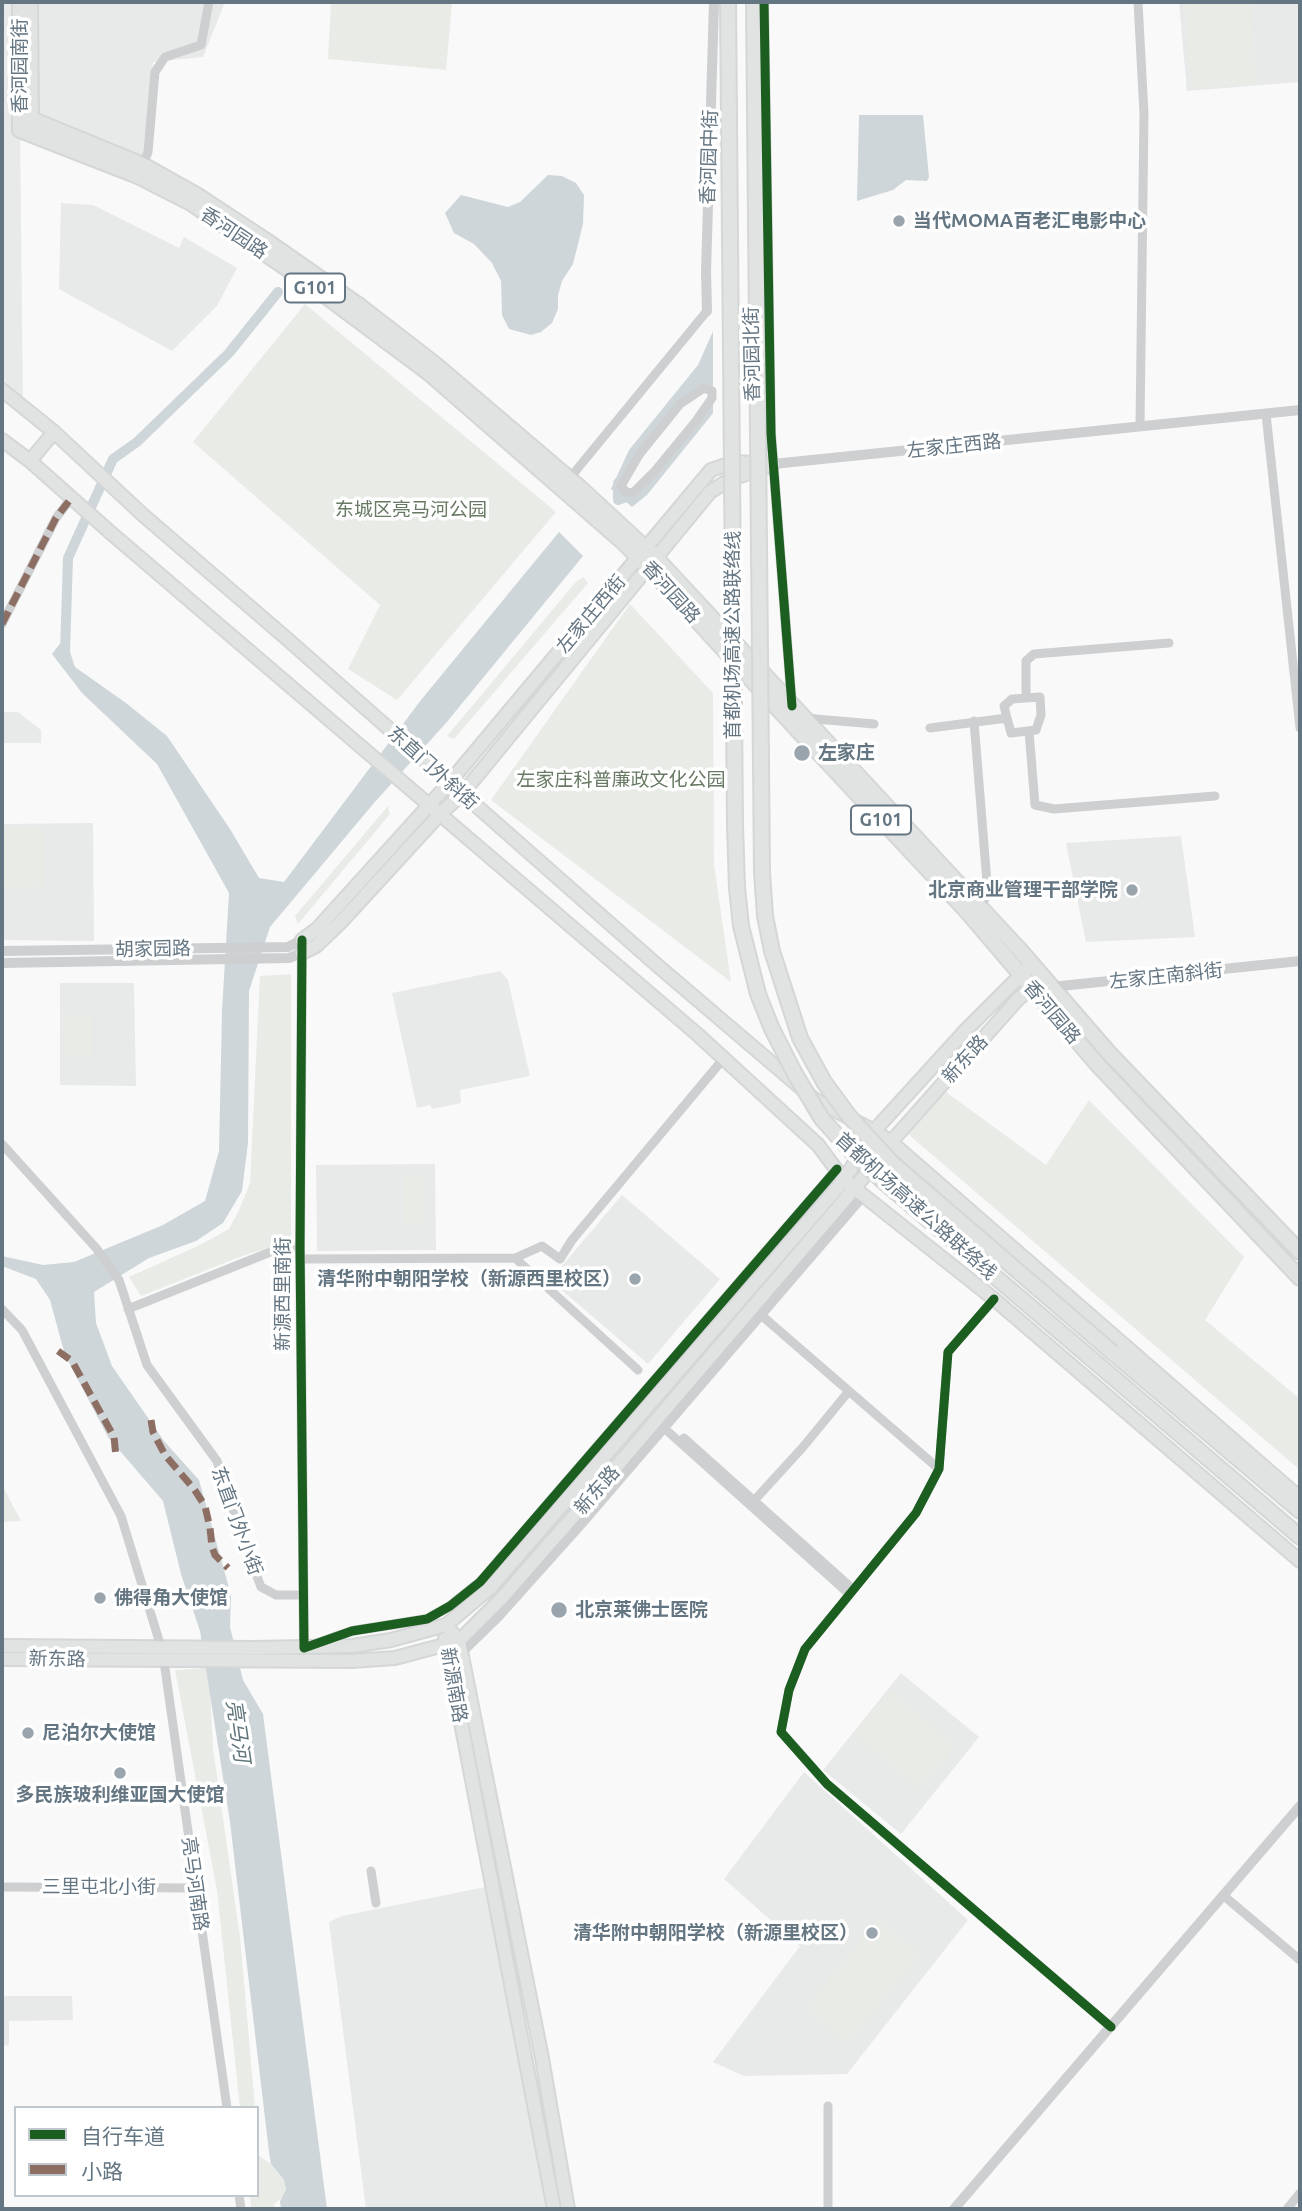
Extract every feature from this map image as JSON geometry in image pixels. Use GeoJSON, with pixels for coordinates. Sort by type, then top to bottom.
{"type":"FeatureCollection","features":[{"type":"Feature","properties":{"kind":"highway","name":"香河园南街"},"geometry":{"type":"LineString","coordinates":[[20,2],[26,125]]}},
{"type":"Feature","properties":{"kind":"highway","name":"香河园南街"},"geometry":{"type":"LineString","coordinates":[[26,125],[30,2]]}},
{"type":"Feature","properties":{"kind":"highway","name":"首都机场高速公路联络线"},"geometry":{"type":"LineString","coordinates":[[728,2],[734,825],[741,926],[758,994],[795,1074],[822,1119],[852,1152],[1300,1537]]}},
{"type":"Feature","properties":{"kind":"highway","name":"首都机场高速公路联络线"},"geometry":{"type":"LineString","coordinates":[[754,2],[762,873],[765,916],[772,951],[800,1038],[824,1082],[857,1125],[892,1163],[1300,1511]]}},
{"type":"Feature","properties":{"kind":"highway","name":"香河园路"},"geometry":{"type":"LineString","coordinates":[[26,125],[143,165],[207,202],[361,307],[436,365],[574,483],[792,706],[1054,988],[1109,1053],[1300,1252]]}},
{"type":"Feature","properties":{"kind":"highway","name":"香河园路"},"geometry":{"type":"LineString","coordinates":[[26,125],[138,176],[191,204],[307,282],[429,373],[575,502],[627,538]]}},
{"type":"Feature","properties":{"kind":"highway","name":"香河园路"},"geometry":{"type":"LineString","coordinates":[[647,557],[794,727],[964,908],[1097,1064],[1300,1278]]}},
{"type":"Feature","properties":{"kind":"main road","name":"东直门外斜街"},"geometry":{"type":"LineString","coordinates":[[2,390],[54,432],[95,473],[814,1099],[891,1142],[1300,1498]]}},
{"type":"Feature","properties":{"kind":"main road"},"geometry":{"type":"LineString","coordinates":[[30,461],[54,432]]}},
{"type":"Feature","properties":{"kind":"main road","name":"东直门外斜街"},"geometry":{"type":"LineString","coordinates":[[2,440],[30,461],[724,1058],[818,1145],[840,1174],[859,1192],[994,1299],[1300,1561]]}},
{"type":"Feature","properties":{"kind":"main road","name":"左家庄西路"},"geometry":{"type":"LineString","coordinates":[[647,557],[710,492],[729,480],[773,464]]}},
{"type":"Feature","properties":{"kind":"main road","name":"左家庄西街"},"geometry":{"type":"LineString","coordinates":[[428,804],[647,557]]}},
{"type":"Feature","properties":{"kind":"main road","name":"左家庄西街"},"geometry":{"type":"LineString","coordinates":[[440,814],[462,794],[647,557]]}},
{"type":"Feature","properties":{"kind":"main road"},"geometry":{"type":"LineString","coordinates":[[302,947],[428,804]]}},
{"type":"Feature","properties":{"kind":"main road"},"geometry":{"type":"LineString","coordinates":[[302,947],[316,946],[340,923],[440,814]]}},
{"type":"Feature","properties":{"kind":"main road","name":"新东路"},"geometry":{"type":"LineString","coordinates":[[2,1646],[352,1646],[446,1625],[490,1588],[874,1131],[965,1031],[1032,964]]}},
{"type":"Feature","properties":{"kind":"main road","name":"新东路"},"geometry":{"type":"LineString","coordinates":[[2,1659],[352,1661],[395,1658],[460,1647],[859,1192],[891,1142],[1019,998],[1032,989]]}},
{"type":"Feature","properties":{"kind":"main road","name":"新源南路"},"geometry":{"type":"LineString","coordinates":[[446,1625],[460,1647],[542,2058],[568,2209]]}},
{"type":"Feature","properties":{"kind":"main road","name":"新源南路"},"geometry":{"type":"LineString","coordinates":[[446,1625],[446,1651],[554,2209]]}},
{"type":"Feature","properties":{"kind":"street"},"geometry":{"type":"LineString","coordinates":[[143,165],[148,152],[155,72],[165,57],[201,45],[209,2]]}},
{"type":"Feature","properties":{"kind":"street","name":"香河园中街"},"geometry":{"type":"LineString","coordinates":[[707,311],[714,2]]}},
{"type":"Feature","properties":{"kind":"street","name":"香河园北街"},"geometry":{"type":"LineString","coordinates":[[764,2],[770,420],[792,706]]}},
{"type":"Feature","properties":{"kind":"street"},"geometry":{"type":"LineString","coordinates":[[1138,2],[1144,114],[1140,426]]}},
{"type":"Feature","properties":{"kind":"street"},"geometry":{"type":"LineString","coordinates":[[574,483],[707,311]]}},
{"type":"Feature","properties":{"kind":"street"},"geometry":{"type":"LineString","coordinates":[[704,388],[712,391],[712,398],[696,421],[654,472],[633,493],[626,492],[621,486],[646,446],[680,404],[704,388]]}},
{"type":"Feature","properties":{"kind":"street","name":"左家庄西路"},"geometry":{"type":"LineString","coordinates":[[773,464],[1300,410]]}},
{"type":"Feature","properties":{"kind":"street"},"geometry":{"type":"LineString","coordinates":[[1266,414],[1300,728]]}},
{"type":"Feature","properties":{"kind":"street"},"geometry":{"type":"LineString","coordinates":[[2,624],[56,518],[72,497]]}},
{"type":"Feature","properties":{"kind":"street"},"geometry":{"type":"LineString","coordinates":[[1026,698],[1026,661],[1034,654],[1169,643]]}},
{"type":"Feature","properties":{"kind":"street"},"geometry":{"type":"LineString","coordinates":[[1040,697],[1041,715],[1036,730],[1011,733],[1004,706],[1012,699],[1026,698],[1040,697]]}},
{"type":"Feature","properties":{"kind":"street"},"geometry":{"type":"LineString","coordinates":[[802,718],[874,724]]}},
{"type":"Feature","properties":{"kind":"street"},"geometry":{"type":"LineString","coordinates":[[930,728],[1007,718]]}},
{"type":"Feature","properties":{"kind":"street"},"geometry":{"type":"LineString","coordinates":[[974,721],[988,895],[979,906]]}},
{"type":"Feature","properties":{"kind":"street"},"geometry":{"type":"LineString","coordinates":[[1029,731],[1035,805],[1054,809],[1215,796]]}},
{"type":"Feature","properties":{"kind":"street","name":"胡家园路"},"geometry":{"type":"LineString","coordinates":[[2,963],[289,952],[302,947]]}},
{"type":"Feature","properties":{"kind":"street","name":"新源西里南街"},"geometry":{"type":"LineString","coordinates":[[302,947],[300,1259],[304,1648]]}},
{"type":"Feature","properties":{"kind":"street","name":"胡家园路"},"geometry":{"type":"LineString","coordinates":[[2,951],[215,954]]}},
{"type":"Feature","properties":{"kind":"street","name":"左家庄南斜街"},"geometry":{"type":"LineString","coordinates":[[1032,989],[1300,961]]}},
{"type":"Feature","properties":{"kind":"street"},"geometry":{"type":"LineString","coordinates":[[300,1259],[514,1258],[542,1247],[560,1259],[572,1240],[724,1058]]}},
{"type":"Feature","properties":{"kind":"street"},"geometry":{"type":"LineString","coordinates":[[2,1144],[96,1248],[119,1280],[128,1309],[283,1247],[300,1247]]}},
{"type":"Feature","properties":{"kind":"street"},"geometry":{"type":"LineString","coordinates":[[304,1648],[352,1631],[427,1619],[450,1606],[480,1581],[840,1174]]}},
{"type":"Feature","properties":{"kind":"street"},"geometry":{"type":"LineString","coordinates":[[460,1647],[498,1617],[562,1546],[761,1315],[859,1192]]}},
{"type":"Feature","properties":{"kind":"street"},"geometry":{"type":"LineString","coordinates":[[514,1258],[638,1370]]}},
{"type":"Feature","properties":{"kind":"street"},"geometry":{"type":"LineString","coordinates":[[994,1299],[948,1352],[939,1469],[916,1513],[805,1649],[789,1689],[781,1732],[827,1784],[1111,2027]]}},
{"type":"Feature","properties":{"kind":"street"},"geometry":{"type":"LineString","coordinates":[[2,1308],[22,1331],[121,1516],[161,1647]]}},
{"type":"Feature","properties":{"kind":"street","name":"东直门外小街"},"geometry":{"type":"LineString","coordinates":[[128,1309],[147,1365],[216,1461],[261,1587],[276,1595],[303,1595]]}},
{"type":"Feature","properties":{"kind":"street"},"geometry":{"type":"LineString","coordinates":[[761,1315],[939,1469]]}},
{"type":"Feature","properties":{"kind":"street"},"geometry":{"type":"LineString","coordinates":[[752,1503],[849,1391]]}},
{"type":"Feature","properties":{"kind":"street"},"geometry":{"type":"LineString","coordinates":[[666,1426],[851,1592]]}},
{"type":"Feature","properties":{"kind":"street","name":"亮马河南路"},"geometry":{"type":"LineString","coordinates":[[164,1661],[227,2106]]}},
{"type":"Feature","properties":{"kind":"street"},"geometry":{"type":"LineString","coordinates":[[954,2209],[1300,1807]]}},
{"type":"Feature","properties":{"kind":"street"},"geometry":{"type":"LineString","coordinates":[[371,1871],[376,1903]]}},
{"type":"Feature","properties":{"kind":"street","name":"三里屯北小街"},"geometry":{"type":"LineString","coordinates":[[2,1887],[196,1888]]}},
{"type":"Feature","properties":{"kind":"street"},"geometry":{"type":"LineString","coordinates":[[1224,1896],[1300,1960]]}},
{"type":"Feature","properties":{"kind":"street"},"geometry":{"type":"LineString","coordinates":[[828,2106],[828,2209]]}},
{"type":"Feature","properties":{"kind":"street"},"geometry":{"type":"LineString","coordinates":[[1287,2209],[1300,2193]]}},
{"type":"Feature","properties":{"kind":"shaded area"},"geometry":{"type":"Polygon","coordinates":[[[2,2],[225,2],[203,57],[153,62],[145,162],[31,119],[20,130],[23,407],[2,390],[2,2]]]}},
{"type":"Feature","properties":{"kind":"shaded area"},"geometry":{"type":"Polygon","coordinates":[[[1179,2],[1300,2],[1300,82],[1187,91],[1179,2]]]}},
{"type":"Feature","properties":{"kind":"shaded area"},"geometry":{"type":"Polygon","coordinates":[[[61,203],[93,205],[179,248],[184,237],[237,268],[217,306],[172,351],[59,289],[61,203]]]}},
{"type":"Feature","properties":{"kind":"shaded area"},"geometry":{"type":"Polygon","coordinates":[[[2,712],[18,712],[41,730],[41,743],[2,743],[2,712]]]}},
{"type":"Feature","properties":{"kind":"shaded area"},"geometry":{"type":"Polygon","coordinates":[[[93,823],[94,941],[2,940],[2,824],[93,823]]]}},
{"type":"Feature","properties":{"kind":"shaded area","name":"北京商业管理干部学院"},"geometry":{"type":"Polygon","coordinates":[[[1181,836],[1195,937],[1086,942],[1066,843],[1181,836]]]}},
{"type":"Feature","properties":{"kind":"shaded area"},"geometry":{"type":"Polygon","coordinates":[[[500,971],[508,980],[530,1076],[460,1090],[461,1103],[432,1109],[430,1105],[417,1108],[392,993],[500,971]]]}},
{"type":"Feature","properties":{"kind":"shaded area"},"geometry":{"type":"Polygon","coordinates":[[[60,983],[134,983],[136,1086],[60,1085],[60,983]]]}},
{"type":"Feature","properties":{"kind":"shaded area"},"geometry":{"type":"Polygon","coordinates":[[[435,1164],[436,1250],[317,1251],[316,1165],[435,1164]]]}},
{"type":"Feature","properties":{"kind":"shaded area","name":"清华附中朝阳学校（新源西里校区）"},"geometry":{"type":"Polygon","coordinates":[[[622,1195],[720,1279],[648,1364],[550,1280],[622,1195]]]}},
{"type":"Feature","properties":{"kind":"shaded area"},"geometry":{"type":"Polygon","coordinates":[[[901,1673],[979,1737],[901,1834],[823,1770],[901,1673]]]}},
{"type":"Feature","properties":{"kind":"shaded area","name":"清华附中朝阳学校（新源里校区）"},"geometry":{"type":"Polygon","coordinates":[[[804,1772],[968,1920],[847,2074],[744,2076],[713,2062],[800,1946],[724,1879],[804,1772]]]}},
{"type":"Feature","properties":{"kind":"shaded area"},"geometry":{"type":"Polygon","coordinates":[[[485,1887],[550,2209],[366,2209],[329,1922],[342,1916],[485,1887]]]}},
{"type":"Feature","properties":{"kind":"shaded area"},"geometry":{"type":"Polygon","coordinates":[[[2,1996],[72,1996],[73,2020],[9,2021],[9,2045],[2,2046],[2,1996]]]}},
{"type":"Feature","properties":{"kind":"green space"},"geometry":{"type":"Polygon","coordinates":[[[331,2],[452,2],[446,70],[328,59],[331,2]]]}},
{"type":"Feature","properties":{"kind":"green space"},"geometry":{"type":"Polygon","coordinates":[[[1185,2],[1250,2],[1257,84],[1191,89],[1185,2]]]}},
{"type":"Feature","properties":{"kind":"green space","name":"东城区亮马河公园"},"geometry":{"type":"Polygon","coordinates":[[[305,304],[556,512],[397,700],[348,669],[380,605],[193,442],[305,304]]]}},
{"type":"Feature","properties":{"kind":"green space"},"geometry":{"type":"Polygon","coordinates":[[[583,577],[588,583],[454,739],[447,736],[575,583],[583,577]]]}},
{"type":"Feature","properties":{"kind":"green space","name":"左家庄科普廉政文化公园"},"geometry":{"type":"Polygon","coordinates":[[[630,604],[713,693],[714,865],[731,982],[491,800],[630,604]]]}},
{"type":"Feature","properties":{"kind":"green space"},"geometry":{"type":"Polygon","coordinates":[[[388,806],[390,814],[298,924],[295,916],[388,806]]]}},
{"type":"Feature","properties":{"kind":"green space"},"geometry":{"type":"Polygon","coordinates":[[[2,827],[43,827],[43,887],[2,888],[2,827]]]}},
{"type":"Feature","properties":{"kind":"green space"},"geometry":{"type":"Polygon","coordinates":[[[291,974],[291,1241],[242,1256],[141,1296],[129,1277],[229,1229],[240,1208],[250,1183],[260,976],[291,974]]]}},
{"type":"Feature","properties":{"kind":"green space"},"geometry":{"type":"Polygon","coordinates":[[[63,1015],[92,1015],[92,1057],[64,1057],[63,1015]]]}},
{"type":"Feature","properties":{"kind":"green space"},"geometry":{"type":"Polygon","coordinates":[[[946,1092],[1046,1165],[1089,1100],[1244,1257],[1205,1320],[1300,1399],[1300,1470],[908,1134],[946,1092]]]}},
{"type":"Feature","properties":{"kind":"green space"},"geometry":{"type":"Polygon","coordinates":[[[403,1176],[425,1176],[425,1225],[403,1224],[403,1176]]]}},
{"type":"Feature","properties":{"kind":"green space"},"geometry":{"type":"Polygon","coordinates":[[[2,1485],[21,1521],[2,1522],[2,1485]]]}},
{"type":"Feature","properties":{"kind":"green space"},"geometry":{"type":"Polygon","coordinates":[[[209,1668],[213,1749],[240,1937],[255,2106],[240,2106],[217,1890],[175,1670],[209,1668]]]}},
{"type":"Feature","properties":{"kind":"green space"},"geometry":{"type":"Polygon","coordinates":[[[890,1690],[957,1745],[920,1790],[853,1734],[890,1690]]]}},
{"type":"Feature","properties":{"kind":"green space"},"geometry":{"type":"Polygon","coordinates":[[[878,1918],[922,1954],[848,2045],[804,2009],[878,1918]]]}},
{"type":"Feature","properties":{"kind":"green space"},"geometry":{"type":"Polygon","coordinates":[[[259,2156],[271,2164],[284,2181],[286,2190],[284,2196],[274,2204],[275,2209],[251,2209],[250,2197],[259,2197],[259,2156]]]}},
{"type":"Feature","properties":{"kind":"water"},"geometry":{"type":"Polygon","coordinates":[[[859,115],[923,115],[929,177],[927,181],[906,180],[893,190],[857,201],[859,115]]]}},
{"type":"Feature","properties":{"kind":"water"},"geometry":{"type":"Polygon","coordinates":[[[548,175],[562,176],[576,183],[584,195],[583,224],[573,264],[562,281],[558,309],[552,323],[541,332],[531,335],[509,329],[502,315],[501,281],[492,263],[474,244],[454,233],[445,213],[461,195],[508,207],[520,202],[548,175]]]}},
{"type":"Feature","properties":{"kind":"water"},"geometry":{"type":"Polygon","coordinates":[[[727,300],[743,318],[714,412],[647,495],[632,507],[611,489],[629,450],[698,365],[727,300]],[[704,388],[680,404],[621,486],[633,493],[712,398],[704,388]]]}},
{"type":"Feature","properties":{"kind":"water","name":"亮马河"},"geometry":{"type":"Polygon","coordinates":[[[559,532],[583,556],[446,723],[374,803],[270,927],[249,991],[248,1143],[242,1191],[223,1223],[196,1241],[149,1258],[94,1292],[96,1323],[112,1366],[164,1441],[199,1480],[231,1595],[230,1627],[243,1680],[263,1714],[327,2209],[281,2209],[280,2201],[286,2190],[284,2180],[271,2164],[269,2152],[230,1822],[200,1631],[181,1574],[163,1501],[108,1437],[65,1355],[50,1300],[36,1279],[2,1266],[2,1256],[43,1265],[74,1262],[163,1225],[205,1201],[219,1151],[222,1011],[229,893],[157,764],[82,693],[52,654],[65,637],[75,667],[167,736],[230,829],[259,878],[284,882],[421,700],[559,532]]]}},
{"type":"Feature","properties":{"kind":"pier"},"geometry":{"type":"Polygon","coordinates":[[[719,2],[744,2],[746,319],[717,413],[713,418],[713,323],[723,300],[719,2]]]}},
{"type":"Feature","properties":{"kind":"waterway"},"geometry":{"type":"LineString","coordinates":[[65,652],[68,558],[113,459],[137,442],[229,353],[278,292]]}},
{"type":"Feature","properties":{"kind":"waterway"},"geometry":{"type":"LineString","coordinates":[[618,483],[618,500],[634,494]]}},
{"type":"Feature","properties":{"kind":"marked path"},"geometry":{"type":"LineString","coordinates":[[2,624],[56,518],[72,497]]}},
{"type":"Feature","properties":{"kind":"marked path"},"geometry":{"type":"LineString","coordinates":[[58,1351],[72,1361],[114,1437],[116,1457]]}},
{"type":"Feature","properties":{"kind":"marked path"},"geometry":{"type":"LineString","coordinates":[[151,1420],[153,1432],[165,1455],[205,1506],[212,1547],[215,1555],[228,1568]]}},
{"type":"Feature","properties":{"kind":"cycle path"},"geometry":{"type":"LineString","coordinates":[[764,2],[771,434],[792,706]]}},
{"type":"Feature","properties":{"kind":"cycle path"},"geometry":{"type":"LineString","coordinates":[[302,940],[300,1247],[304,1648],[352,1631],[427,1619],[450,1606],[480,1582],[837,1169]]}},
{"type":"Feature","properties":{"kind":"cycle path"},"geometry":{"type":"LineString","coordinates":[[994,1299],[948,1352],[939,1469],[916,1513],[805,1649],[789,1690],[781,1732],[827,1784],[1111,2027]]}},
{"type":"Feature","properties":{"kind":"place","name":"当代MOMA百老汇电影中心"},"geometry":{"type":"Point","coordinates":[899,221]}},
{"type":"Feature","properties":{"kind":"place","name":"左家庄"},"geometry":{"type":"Point","coordinates":[802,753]}},
{"type":"Feature","properties":{"kind":"place","name":"北京商业管理干部学院"},"geometry":{"type":"Point","coordinates":[1132,890]}},
{"type":"Feature","properties":{"kind":"place","name":"清华附中朝阳学校（新源西里校区）"},"geometry":{"type":"Point","coordinates":[635,1279]}},
{"type":"Feature","properties":{"kind":"place","name":"佛得角大使馆"},"geometry":{"type":"Point","coordinates":[100,1598]}},
{"type":"Feature","properties":{"kind":"place","name":"北京莱佛士医院"},"geometry":{"type":"Point","coordinates":[559,1610]}},
{"type":"Feature","properties":{"kind":"place","name":"尼泊尔大使馆"},"geometry":{"type":"Point","coordinates":[28,1733]}},
{"type":"Feature","properties":{"kind":"place","name":"多民族玻利维亚国大使馆"},"geometry":{"type":"Point","coordinates":[120,1773]}},
{"type":"Feature","properties":{"kind":"place","name":"清华附中朝阳学校（新源里校区）"},"geometry":{"type":"Point","coordinates":[872,1933]}}]}
